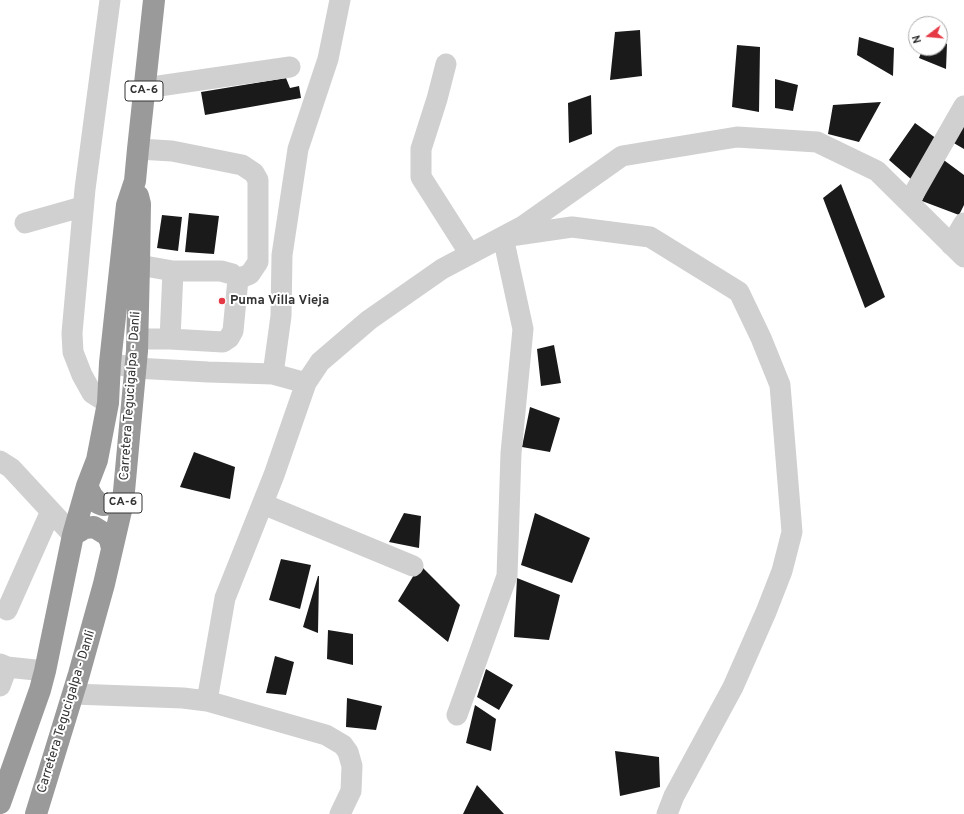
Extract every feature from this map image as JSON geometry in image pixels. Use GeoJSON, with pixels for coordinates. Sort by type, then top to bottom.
{"type":"FeatureCollection","features":[{"type":"Feature","properties":{"kind":"highway","name":"Carretera Tegucigalpa - Danli"},"geometry":{"type":"LineString","coordinates":[[0,803],[40,690],[73,535],[104,429],[108,403],[110,363],[126,205],[135,181],[154,0]]}},
{"type":"Feature","properties":{"kind":"highway","name":"Carretera Tegucigalpa - Danli"},"geometry":{"type":"LineString","coordinates":[[36,814],[73,694],[104,584],[124,499],[137,339],[140,204],[135,181]]}},
{"type":"Feature","properties":{"kind":"highway"},"geometry":{"type":"LineString","coordinates":[[87,486],[92,496],[98,503],[103,505],[117,503],[124,499]]}},
{"type":"Feature","properties":{"kind":"highway"},"geometry":{"type":"LineString","coordinates":[[73,535],[85,528],[94,526],[107,535],[112,548]]}},
{"type":"Feature","properties":{"kind":"street"},"geometry":{"type":"LineString","coordinates":[[108,403],[92,393],[82,375],[73,352],[72,334],[83,208],[110,0]]}},
{"type":"Feature","properties":{"kind":"street"},"geometry":{"type":"LineString","coordinates":[[273,374],[281,316],[282,255],[298,149],[328,59],[340,0]]}},
{"type":"Feature","properties":{"kind":"street"},"geometry":{"type":"LineString","coordinates":[[446,64],[437,99],[421,148],[421,177],[470,254]]}},
{"type":"Feature","properties":{"kind":"street"},"geometry":{"type":"LineString","coordinates":[[145,88],[290,67]]}},
{"type":"Feature","properties":{"kind":"street"},"geometry":{"type":"LineString","coordinates":[[909,202],[964,106]]}},
{"type":"Feature","properties":{"kind":"street"},"geometry":{"type":"LineString","coordinates":[[208,701],[225,598],[274,475],[306,383],[320,362],[369,320],[442,269],[523,226],[622,156],[737,137],[817,142],[877,171],[958,251]]}},
{"type":"Feature","properties":{"kind":"street"},"geometry":{"type":"LineString","coordinates":[[138,149],[172,151],[242,165],[254,173],[258,180],[258,262],[250,274],[238,279]]}},
{"type":"Feature","properties":{"kind":"street"},"geometry":{"type":"LineString","coordinates":[[25,223],[78,208],[83,208]]}},
{"type":"Feature","properties":{"kind":"street"},"geometry":{"type":"LineString","coordinates":[[958,251],[964,223]]}},
{"type":"Feature","properties":{"kind":"street"},"geometry":{"type":"LineString","coordinates":[[503,237],[572,227],[650,237],[739,292],[761,338],[780,385],[792,532],[782,571],[766,612],[733,687],[674,796],[667,814]]}},
{"type":"Feature","properties":{"kind":"street"},"geometry":{"type":"LineString","coordinates":[[457,715],[507,576],[511,453],[523,329],[503,237]]}},
{"type":"Feature","properties":{"kind":"street"},"geometry":{"type":"LineString","coordinates":[[139,265],[173,271],[221,271],[232,274],[238,279]]}},
{"type":"Feature","properties":{"kind":"street"},"geometry":{"type":"LineString","coordinates":[[170,339],[173,271]]}},
{"type":"Feature","properties":{"kind":"street"},"geometry":{"type":"LineString","coordinates":[[137,339],[223,342],[229,338],[233,331],[238,279]]}},
{"type":"Feature","properties":{"kind":"street"},"geometry":{"type":"LineString","coordinates":[[110,363],[135,368],[273,374],[306,383]]}},
{"type":"Feature","properties":{"kind":"street"},"geometry":{"type":"LineString","coordinates":[[0,461],[11,468],[73,535]]}},
{"type":"Feature","properties":{"kind":"street"},"geometry":{"type":"LineString","coordinates":[[263,504],[413,566]]}},
{"type":"Feature","properties":{"kind":"street"},"geometry":{"type":"LineString","coordinates":[[6,610],[51,511]]}},
{"type":"Feature","properties":{"kind":"street"},"geometry":{"type":"LineString","coordinates":[[0,686],[4,666],[45,671]]}},
{"type":"Feature","properties":{"kind":"street"},"geometry":{"type":"LineString","coordinates":[[73,694],[183,698],[208,701],[326,735],[343,745],[348,752],[352,766],[351,791],[340,814]]}},
{"type":"Feature","properties":{"kind":"building"},"geometry":{"type":"Polygon","coordinates":[[[640,30],[642,76],[610,80],[615,32],[640,30]]]}},
{"type":"Feature","properties":{"kind":"building"},"geometry":{"type":"Polygon","coordinates":[[[859,37],[894,48],[893,76],[857,55],[859,37]]]}},
{"type":"Feature","properties":{"kind":"building"},"geometry":{"type":"Polygon","coordinates":[[[737,45],[760,47],[759,112],[732,107],[737,45]]]}},
{"type":"Feature","properties":{"kind":"building"},"geometry":{"type":"Polygon","coordinates":[[[920,56],[947,56],[946,69],[919,58],[920,56]]]}},
{"type":"Feature","properties":{"kind":"building"},"geometry":{"type":"Polygon","coordinates":[[[286,78],[290,88],[299,86],[301,98],[205,115],[201,92],[286,78]]]}},
{"type":"Feature","properties":{"kind":"building"},"geometry":{"type":"Polygon","coordinates":[[[775,79],[798,85],[793,111],[775,108],[775,79]]]}},
{"type":"Feature","properties":{"kind":"building"},"geometry":{"type":"Polygon","coordinates":[[[591,95],[592,134],[569,143],[568,103],[591,95]]]}},
{"type":"Feature","properties":{"kind":"building"},"geometry":{"type":"Polygon","coordinates":[[[881,102],[859,142],[828,134],[833,105],[881,102]]]}},
{"type":"Feature","properties":{"kind":"building"},"geometry":{"type":"Polygon","coordinates":[[[915,123],[937,139],[912,180],[889,160],[915,123]]]}},
{"type":"Feature","properties":{"kind":"building"},"geometry":{"type":"Polygon","coordinates":[[[964,123],[964,149],[952,142],[964,123]]]}},
{"type":"Feature","properties":{"kind":"building"},"geometry":{"type":"Polygon","coordinates":[[[941,158],[964,175],[964,205],[959,215],[922,201],[941,158]]]}},
{"type":"Feature","properties":{"kind":"building"},"geometry":{"type":"Polygon","coordinates":[[[841,184],[885,297],[865,308],[823,198],[841,184]]]}},
{"type":"Feature","properties":{"kind":"building"},"geometry":{"type":"Polygon","coordinates":[[[189,213],[219,216],[214,254],[185,252],[189,213]]]}},
{"type":"Feature","properties":{"kind":"building"},"geometry":{"type":"Polygon","coordinates":[[[162,215],[182,217],[178,251],[157,248],[162,215]]]}},
{"type":"Feature","properties":{"kind":"building"},"geometry":{"type":"Polygon","coordinates":[[[554,345],[561,383],[541,386],[537,349],[554,345]]]}},
{"type":"Feature","properties":{"kind":"building"},"geometry":{"type":"Polygon","coordinates":[[[530,407],[560,418],[550,452],[522,447],[530,407]]]}},
{"type":"Feature","properties":{"kind":"building"},"geometry":{"type":"Polygon","coordinates":[[[194,452],[235,467],[230,499],[180,487],[194,452]]]}},
{"type":"Feature","properties":{"kind":"building"},"geometry":{"type":"Polygon","coordinates":[[[404,513],[421,516],[419,548],[389,542],[404,513]]]}},
{"type":"Feature","properties":{"kind":"building"},"geometry":{"type":"Polygon","coordinates":[[[535,513],[590,538],[572,583],[521,565],[535,513]]]}},
{"type":"Feature","properties":{"kind":"building"},"geometry":{"type":"Polygon","coordinates":[[[281,559],[311,565],[300,609],[269,600],[281,559]]]}},
{"type":"Feature","properties":{"kind":"building"},"geometry":{"type":"Polygon","coordinates":[[[420,565],[460,605],[448,642],[398,601],[420,565]]]}},
{"type":"Feature","properties":{"kind":"building"},"geometry":{"type":"Polygon","coordinates":[[[319,576],[318,633],[303,627],[319,576]]]}},
{"type":"Feature","properties":{"kind":"building"},"geometry":{"type":"Polygon","coordinates":[[[517,578],[560,595],[549,640],[514,637],[517,578]]]}},
{"type":"Feature","properties":{"kind":"building"},"geometry":{"type":"Polygon","coordinates":[[[328,630],[353,634],[353,665],[327,659],[328,630]]]}},
{"type":"Feature","properties":{"kind":"building"},"geometry":{"type":"Polygon","coordinates":[[[275,656],[294,662],[286,695],[266,693],[275,656]]]}},
{"type":"Feature","properties":{"kind":"building"},"geometry":{"type":"Polygon","coordinates":[[[486,669],[513,685],[499,710],[477,697],[486,669]]]}},
{"type":"Feature","properties":{"kind":"building"},"geometry":{"type":"Polygon","coordinates":[[[347,698],[382,706],[376,730],[346,727],[347,698]]]}},
{"type":"Feature","properties":{"kind":"building"},"geometry":{"type":"Polygon","coordinates":[[[475,705],[496,719],[491,751],[466,743],[475,705]]]}},
{"type":"Feature","properties":{"kind":"building"},"geometry":{"type":"Polygon","coordinates":[[[615,751],[659,757],[660,787],[620,796],[615,751]]]}},
{"type":"Feature","properties":{"kind":"building"},"geometry":{"type":"Polygon","coordinates":[[[477,785],[504,814],[463,814],[477,785]]]}},
{"type":"Feature","properties":{"kind":"place","name":"Puma Villa Vieja"},"geometry":{"type":"Point","coordinates":[222,301]}}]}
